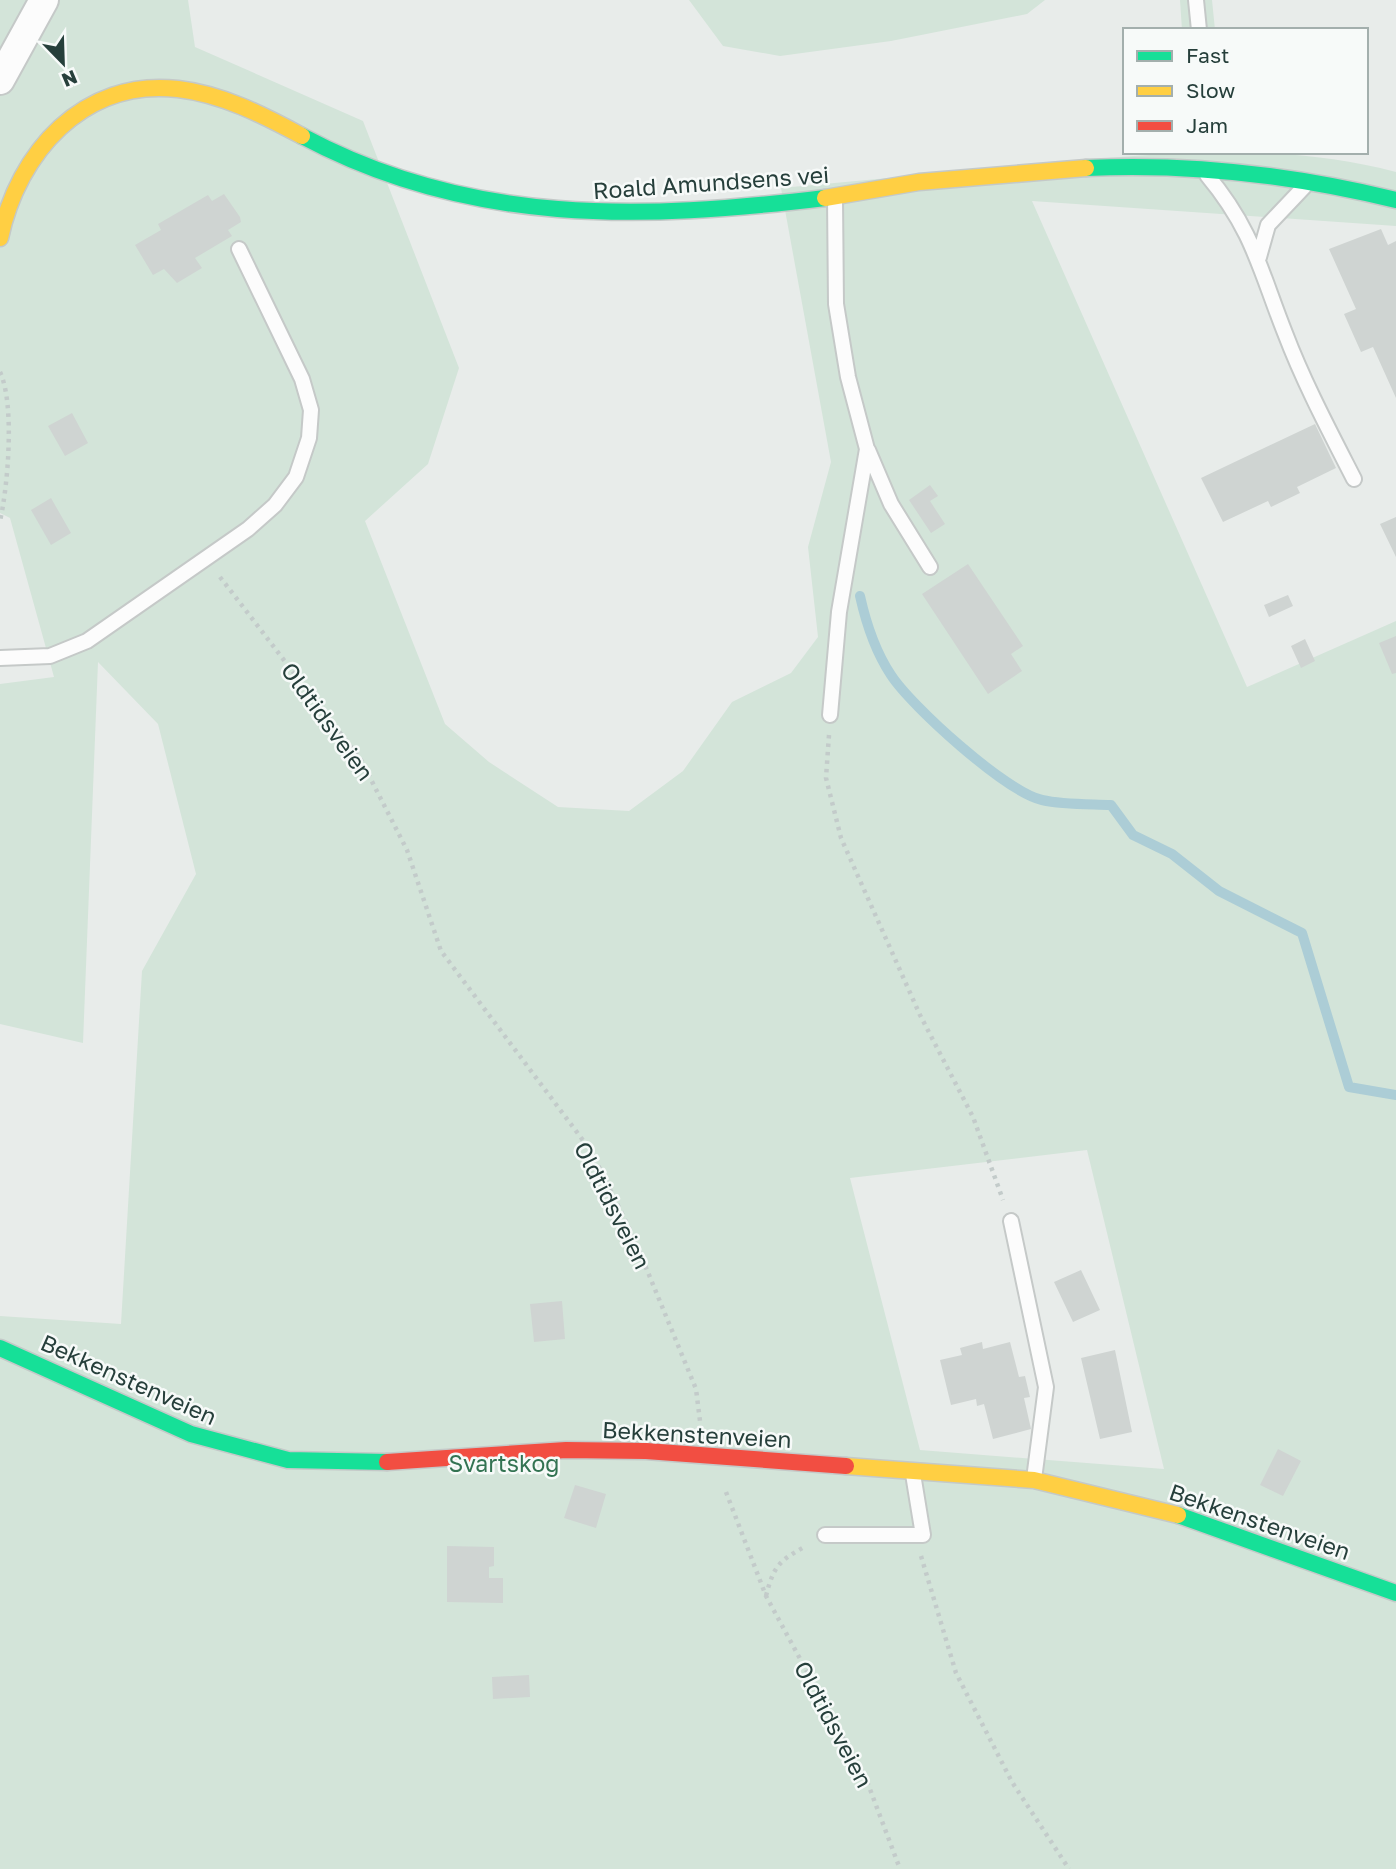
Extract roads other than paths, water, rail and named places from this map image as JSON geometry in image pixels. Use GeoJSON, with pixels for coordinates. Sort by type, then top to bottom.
{"type":"FeatureCollection","features":[{"type":"Feature","properties":{"kind":"street"},"geometry":{"type":"LineString","coordinates":[[0,80],[44,0]]}},
{"type":"Feature","properties":{"kind":"street","name":"Roald Amundsens vei"},"geometry":{"type":"LineString","coordinates":[[0,238],[9,198],[9,173],[66,119],[99,100],[149,87],[177,89],[242,106],[370,169],[447,193],[496,203],[595,214],[652,213],[835,197],[927,181],[1100,164],[1208,162],[1396,200]]}},
{"type":"Feature","properties":{"kind":"street","name":"Bekkenstenveien"},"geometry":{"type":"LineString","coordinates":[[0,1348],[191,1434],[288,1460],[412,1462],[566,1450],[712,1455],[1034,1480],[1188,1517],[1396,1593]]}},
{"type":"Feature","properties":{"kind":"lane"},"geometry":{"type":"LineString","coordinates":[[1196,0],[1199,28]]}},
{"type":"Feature","properties":{"kind":"lane"},"geometry":{"type":"LineString","coordinates":[[1208,162],[1259,257],[1285,334],[1354,479]]}},
{"type":"Feature","properties":{"kind":"lane"},"geometry":{"type":"LineString","coordinates":[[1259,257],[1268,225],[1275,214],[1312,181]]}},
{"type":"Feature","properties":{"kind":"lane"},"geometry":{"type":"LineString","coordinates":[[835,197],[836,304],[848,377],[867,449],[891,504],[929,567]]}},
{"type":"Feature","properties":{"kind":"lane"},"geometry":{"type":"LineString","coordinates":[[0,658],[50,656],[87,641],[207,559],[275,505],[296,477],[309,438],[311,410],[302,379],[239,249]]}},
{"type":"Feature","properties":{"kind":"lane"},"geometry":{"type":"LineString","coordinates":[[831,715],[839,612],[867,449]]}},
{"type":"Feature","properties":{"kind":"lane"},"geometry":{"type":"LineString","coordinates":[[1011,1221],[1046,1387],[1034,1480]]}},
{"type":"Feature","properties":{"kind":"lane"},"geometry":{"type":"LineString","coordinates":[[825,1535],[923,1535],[912,1469]]}},
{"type":"Feature","properties":{"kind":"waterway"},"geometry":{"type":"LineString","coordinates":[[860,596],[872,637],[891,675],[938,726],[984,765],[1026,794],[1042,800],[1068,804],[1111,805],[1133,835],[1172,854],[1219,891],[1302,933],[1349,1087],[1396,1095]]}},
{"type":"Feature","properties":{"kind":"park label","name":"Svartskog"},"geometry":{"type":"Point","coordinates":[504,1463]}}]}
